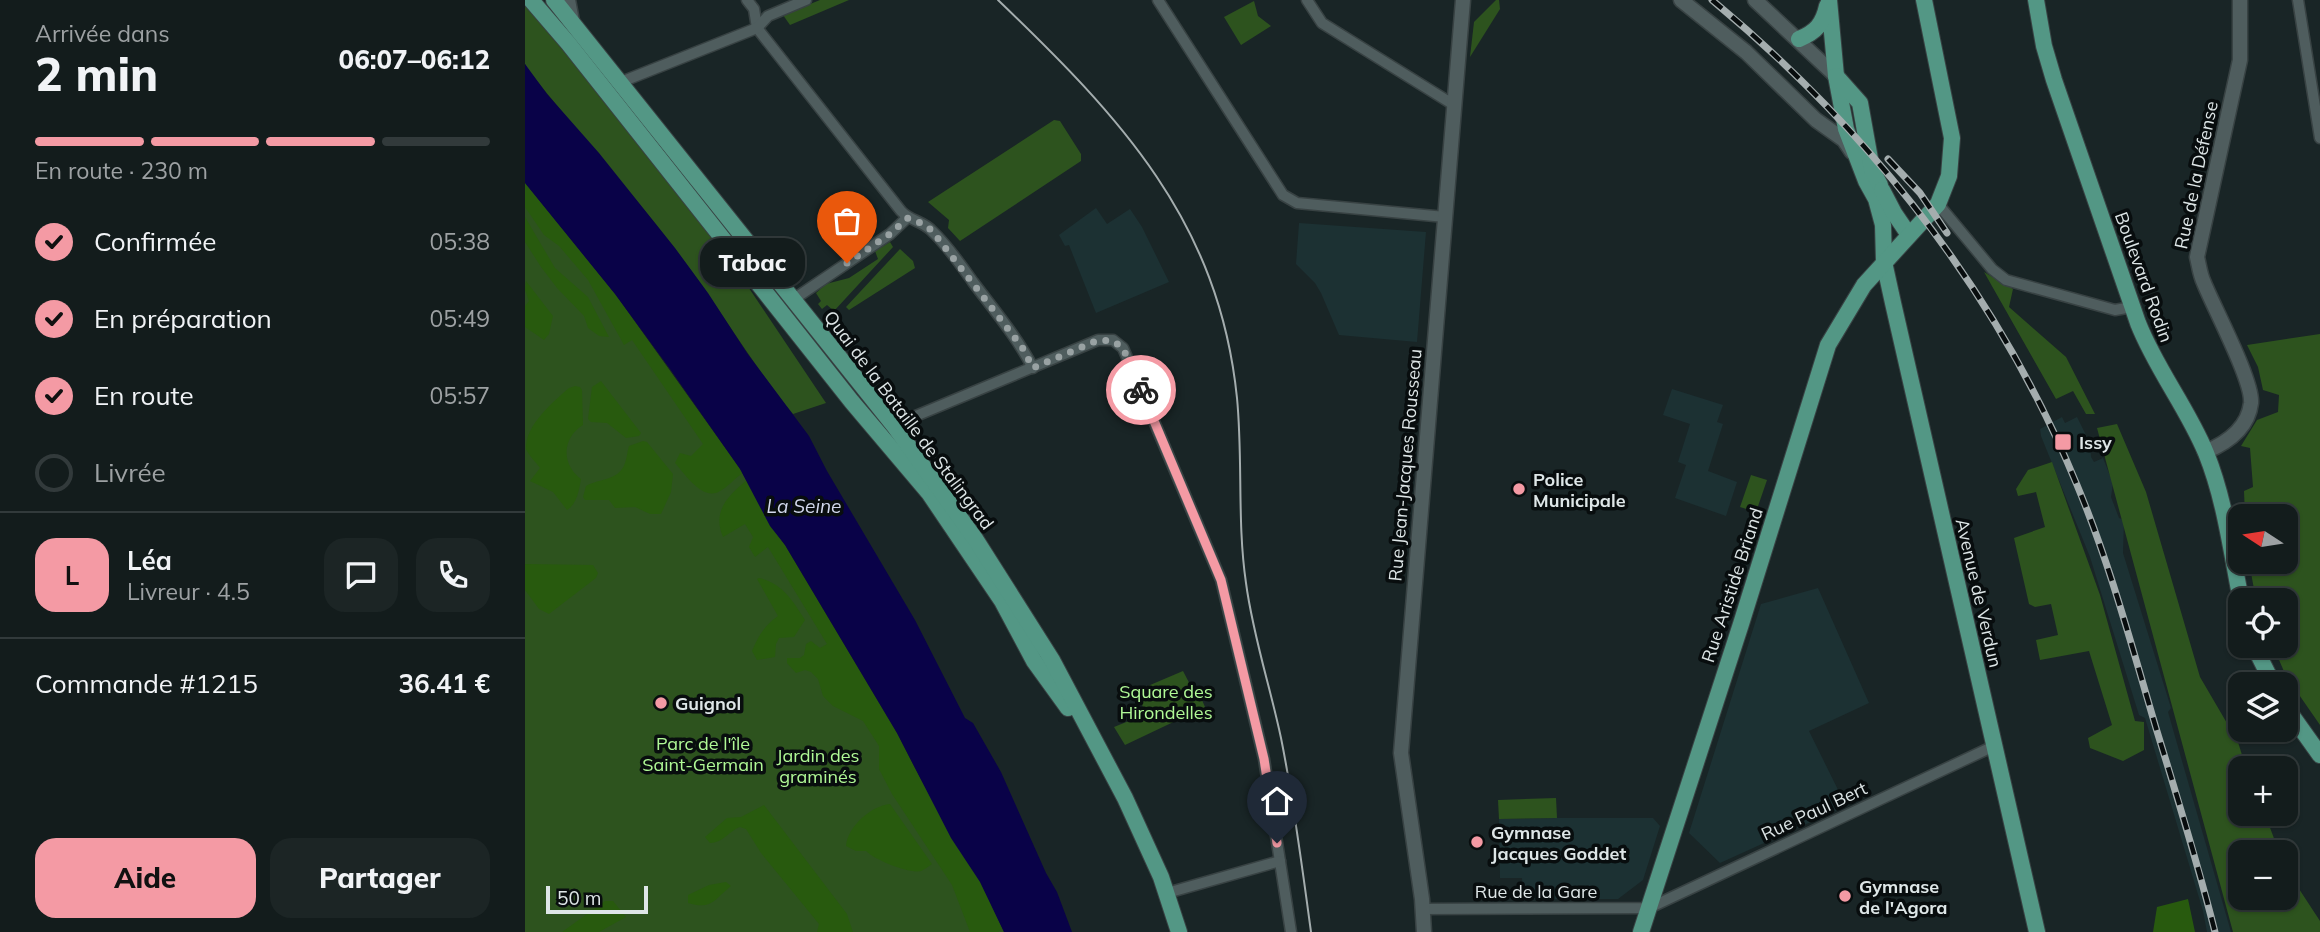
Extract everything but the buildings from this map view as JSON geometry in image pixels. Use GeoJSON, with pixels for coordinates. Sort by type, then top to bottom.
{"type":"FeatureCollection","features":[{"type":"Feature","properties":{"kind":"main road","name":"Quai de la Bataille de Stalingrad"},"geometry":{"type":"LineString","coordinates":[[531,0],[852,402],[929,493],[1002,601],[1039,668],[1097,747]]}},
{"type":"Feature","properties":{"kind":"main road","name":"Quai de la Bataille de Stalingrad"},"geometry":{"type":"LineString","coordinates":[[554,0],[895,427],[976,540],[1052,660],[1149,848],[1179,932]]}},
{"type":"Feature","properties":{"kind":"main road"},"geometry":{"type":"LineString","coordinates":[[1799,38],[1812,34],[1820,26],[1829,0]]}},
{"type":"Feature","properties":{"kind":"main road"},"geometry":{"type":"LineString","coordinates":[[1829,0],[1836,76],[1846,130],[1876,200],[1883,225],[1884,262]]}},
{"type":"Feature","properties":{"kind":"main road"},"geometry":{"type":"LineString","coordinates":[[1924,0],[1952,138],[1949,176],[1938,204]]}},
{"type":"Feature","properties":{"kind":"main road","name":"Boulevard Rodin"},"geometry":{"type":"LineString","coordinates":[[2036,0],[2044,46],[2054,80],[2132,307],[2153,357],[2179,399],[2205,452],[2222,502],[2239,588]]}},
{"type":"Feature","properties":{"kind":"main road"},"geometry":{"type":"LineString","coordinates":[[1836,76],[1860,103],[1872,170],[1894,213],[1909,235]]}},
{"type":"Feature","properties":{"kind":"main road"},"geometry":{"type":"LineString","coordinates":[[1882,190],[1893,221],[1884,262]]}},
{"type":"Feature","properties":{"kind":"main road","name":"Rue Aristide Briand"},"geometry":{"type":"LineString","coordinates":[[1641,932],[1828,345],[1864,285],[1938,204]]}},
{"type":"Feature","properties":{"kind":"main road","name":"Avenue de Verdun"},"geometry":{"type":"LineString","coordinates":[[1884,262],[2037,932]]}},
{"type":"Feature","properties":{"kind":"main road"},"geometry":{"type":"LineString","coordinates":[[765,291],[794,299],[793,326]]}},
{"type":"Feature","properties":{"kind":"main road"},"geometry":{"type":"LineString","coordinates":[[2298,724],[2320,755]]}},
{"type":"Feature","properties":{"kind":"street"},"geometry":{"type":"LineString","coordinates":[[568,0],[572,21]]}},
{"type":"Feature","properties":{"kind":"street"},"geometry":{"type":"LineString","coordinates":[[747,0],[754,9],[757,28],[908,218],[926,225],[933,232],[1022,347],[1033,368]]}},
{"type":"Feature","properties":{"kind":"street"},"geometry":{"type":"LineString","coordinates":[[621,82],[757,28],[768,16],[806,0]]}},
{"type":"Feature","properties":{"kind":"street"},"geometry":{"type":"LineString","coordinates":[[1158,0],[1283,195],[1297,203],[1445,217]]}},
{"type":"Feature","properties":{"kind":"street"},"geometry":{"type":"LineString","coordinates":[[1307,0],[1322,23],[1454,105]]}},
{"type":"Feature","properties":{"kind":"street","name":"Rue Jean-Jacques Rousseau"},"geometry":{"type":"LineString","coordinates":[[1424,932],[1401,753],[1463,0]]}},
{"type":"Feature","properties":{"kind":"street"},"geometry":{"type":"LineString","coordinates":[[1681,0],[1746,52],[1816,120],[1844,140],[1859,163]]}},
{"type":"Feature","properties":{"kind":"street"},"geometry":{"type":"LineString","coordinates":[[1755,0],[1799,38],[1836,76]]}},
{"type":"Feature","properties":{"kind":"street","name":"Rue de la Défense"},"geometry":{"type":"LineString","coordinates":[[2205,452],[2228,442],[2244,420],[2251,403],[2251,394],[2234,350],[2202,280],[2197,257],[2240,60],[2240,0]]}},
{"type":"Feature","properties":{"kind":"street"},"geometry":{"type":"LineString","coordinates":[[2298,0],[2320,138]]}},
{"type":"Feature","properties":{"kind":"street"},"geometry":{"type":"LineString","coordinates":[[1938,204],[1992,269],[2006,280],[2115,310],[2132,307]]}},
{"type":"Feature","properties":{"kind":"street"},"geometry":{"type":"LineString","coordinates":[[794,299],[890,234],[908,218]]}},
{"type":"Feature","properties":{"kind":"street"},"geometry":{"type":"LineString","coordinates":[[895,427],[906,420],[1098,340],[1113,341],[1123,348],[1221,580],[1264,759],[1291,932]]}},
{"type":"Feature","properties":{"kind":"street","name":"Rue Paul Bert"},"geometry":{"type":"LineString","coordinates":[[1649,908],[1994,746]]}},
{"type":"Feature","properties":{"kind":"street"},"geometry":{"type":"LineString","coordinates":[[1167,893],[1280,861]]}},
{"type":"Feature","properties":{"kind":"street","name":"Rue de la Gare"},"geometry":{"type":"LineString","coordinates":[[1423,909],[1649,908]]}},
{"type":"Feature","properties":{"kind":"shaded area"},"geometry":{"type":"Polygon","coordinates":[[[1096,208],[1107,224],[1130,209],[1142,227],[1169,282],[1096,313],[1069,245],[1065,246],[1059,235],[1096,208]]]}},
{"type":"Feature","properties":{"kind":"shaded area"},"geometry":{"type":"Polygon","coordinates":[[[1299,223],[1426,232],[1417,342],[1339,335],[1315,283],[1296,264],[1299,223]]]}},
{"type":"Feature","properties":{"kind":"shaded area"},"geometry":{"type":"Polygon","coordinates":[[[1672,389],[1723,405],[1717,422],[1723,424],[1708,471],[1737,482],[1726,516],[1675,498],[1686,465],[1678,462],[1690,424],[1663,415],[1672,389]]]}},
{"type":"Feature","properties":{"kind":"shaded area"},"geometry":{"type":"Polygon","coordinates":[[[2062,417],[2065,423],[2077,417],[2090,443],[2091,457],[2094,462],[2103,458],[2113,483],[2111,497],[2119,518],[2124,520],[2123,553],[2171,708],[2168,712],[2231,932],[2207,932],[2145,718],[2139,715],[2090,557],[2041,436],[2040,429],[2062,417]]]}},
{"type":"Feature","properties":{"kind":"shaded area"},"geometry":{"type":"Polygon","coordinates":[[[1818,588],[1869,703],[1809,731],[1846,806],[1720,863],[1689,833],[1761,604],[1818,588]]]}},
{"type":"Feature","properties":{"kind":"shaded area"},"geometry":{"type":"Polygon","coordinates":[[[1653,818],[1660,826],[1643,880],[1618,899],[1523,899],[1522,878],[1500,878],[1499,819],[1653,818]]]}},
{"type":"Feature","properties":{"kind":"green space"},"geometry":{"type":"Polygon","coordinates":[[[525,0],[706,224],[826,403],[793,414],[675,249],[529,71],[525,64],[525,0]]]}},
{"type":"Feature","properties":{"kind":"green space"},"geometry":{"type":"Polygon","coordinates":[[[820,0],[849,0],[790,25],[783,15],[820,0]]]}},
{"type":"Feature","properties":{"kind":"green space"},"geometry":{"type":"Polygon","coordinates":[[[1499,0],[1500,9],[1470,57],[1474,22],[1499,0]]]}},
{"type":"Feature","properties":{"kind":"green space"},"geometry":{"type":"Polygon","coordinates":[[[1254,1],[1258,16],[1271,26],[1241,45],[1224,17],[1254,1]]]}},
{"type":"Feature","properties":{"kind":"green space"},"geometry":{"type":"Polygon","coordinates":[[[1054,120],[1060,121],[1081,154],[1081,161],[960,241],[948,228],[949,220],[928,202],[1054,120]]]}},
{"type":"Feature","properties":{"kind":"green space","name":"Parc de l'île Saint-Germain"},"geometry":{"type":"Polygon","coordinates":[[[525,183],[615,294],[740,469],[980,881],[1004,932],[525,932],[525,183]]]}},
{"type":"Feature","properties":{"kind":"green space"},"geometry":{"type":"Polygon","coordinates":[[[525,183],[615,294],[743,473],[723,489],[714,493],[701,490],[675,463],[680,453],[691,456],[703,444],[632,340],[624,345],[588,280],[559,246],[544,235],[525,207],[525,183]]]}},
{"type":"Feature","properties":{"kind":"green space"},"geometry":{"type":"Polygon","coordinates":[[[525,217],[555,268],[588,297],[609,337],[599,336],[588,328],[584,316],[541,267],[525,242],[525,217]]]}},
{"type":"Feature","properties":{"kind":"green space"},"geometry":{"type":"Polygon","coordinates":[[[890,242],[893,247],[834,311],[827,305],[822,309],[816,293],[826,284],[849,278],[878,259],[875,251],[890,242]]]}},
{"type":"Feature","properties":{"kind":"green space"},"geometry":{"type":"Polygon","coordinates":[[[900,249],[913,261],[915,268],[849,310],[846,307],[900,249]]]}},
{"type":"Feature","properties":{"kind":"green space"},"geometry":{"type":"Polygon","coordinates":[[[1984,272],[2013,289],[2009,307],[2066,357],[2095,414],[2086,414],[2073,391],[2056,399],[1984,272]]]}},
{"type":"Feature","properties":{"kind":"green space"},"geometry":{"type":"Polygon","coordinates":[[[526,281],[553,316],[549,334],[544,340],[525,327],[525,306],[529,301],[525,290],[526,281]]]}},
{"type":"Feature","properties":{"kind":"green space"},"geometry":{"type":"Polygon","coordinates":[[[2320,334],[2320,725],[2298,693],[2298,672],[2284,672],[2278,658],[2298,658],[2298,588],[2254,588],[2251,574],[2298,574],[2298,504],[2245,504],[2244,491],[2253,487],[2250,448],[2241,446],[2257,420],[2278,412],[2279,395],[2263,390],[2258,367],[2247,345],[2320,334]]]}},
{"type":"Feature","properties":{"kind":"green space"},"geometry":{"type":"Polygon","coordinates":[[[601,381],[641,433],[639,436],[626,438],[607,423],[591,422],[588,419],[592,387],[601,381]]]}},
{"type":"Feature","properties":{"kind":"green space"},"geometry":{"type":"Polygon","coordinates":[[[575,386],[582,390],[583,425],[571,437],[567,459],[574,473],[581,479],[575,500],[567,510],[553,492],[530,481],[540,468],[526,449],[530,431],[541,414],[569,388],[575,386]]]}},
{"type":"Feature","properties":{"kind":"green space"},"geometry":{"type":"Polygon","coordinates":[[[2117,424],[2146,492],[2200,677],[2228,725],[2228,742],[2238,742],[2242,756],[2228,756],[2228,826],[2269,826],[2275,840],[2228,840],[2228,910],[2298,910],[2298,887],[2320,921],[2320,932],[2233,932],[2097,428],[2117,424]]]}},
{"type":"Feature","properties":{"kind":"green space"},"geometry":{"type":"Polygon","coordinates":[[[647,442],[673,474],[671,492],[661,514],[650,514],[635,507],[615,508],[609,500],[585,500],[583,497],[586,486],[618,473],[625,463],[629,446],[647,442]]]}},
{"type":"Feature","properties":{"kind":"green space"},"geometry":{"type":"Polygon","coordinates":[[[2052,462],[2100,595],[2135,721],[2144,722],[2144,750],[2123,761],[2090,748],[2088,738],[2112,725],[2089,651],[2040,660],[2036,640],[2058,635],[2051,604],[2035,607],[2029,604],[2014,538],[2045,527],[2036,492],[2018,496],[2016,489],[2028,470],[2052,462]]]}},
{"type":"Feature","properties":{"kind":"green space"},"geometry":{"type":"Polygon","coordinates":[[[1751,475],[1767,480],[1756,512],[1740,507],[1751,475]]]}},
{"type":"Feature","properties":{"kind":"green space"},"geometry":{"type":"Polygon","coordinates":[[[747,480],[770,526],[785,545],[897,733],[951,838],[980,881],[1002,929],[998,932],[970,932],[952,885],[892,794],[879,769],[879,746],[863,721],[833,706],[823,696],[818,679],[811,672],[805,670],[796,673],[787,663],[787,658],[800,658],[804,655],[806,644],[811,641],[820,648],[827,644],[768,547],[755,557],[749,547],[753,537],[745,524],[723,537],[719,519],[721,512],[728,498],[747,480]]]}},
{"type":"Feature","properties":{"kind":"green space"},"geometry":{"type":"Polygon","coordinates":[[[525,564],[593,565],[598,573],[596,578],[549,614],[539,609],[525,590],[525,564]]]}},
{"type":"Feature","properties":{"kind":"green space"},"geometry":{"type":"Polygon","coordinates":[[[757,579],[780,588],[805,620],[794,637],[779,638],[775,657],[757,660],[752,651],[765,627],[778,616],[757,579]]]}},
{"type":"Feature","properties":{"kind":"green space","name":"Square des Hirondelles"},"geometry":{"type":"Polygon","coordinates":[[[1183,671],[1195,694],[1199,693],[1205,707],[1125,745],[1114,727],[1146,714],[1136,691],[1183,671]]]}},
{"type":"Feature","properties":{"kind":"green space"},"geometry":{"type":"Polygon","coordinates":[[[1556,798],[1557,818],[1499,819],[1498,800],[1556,798]]]}},
{"type":"Feature","properties":{"kind":"green space"},"geometry":{"type":"Polygon","coordinates":[[[890,804],[932,864],[921,871],[892,866],[866,851],[856,851],[846,846],[851,831],[862,818],[875,809],[890,804]]]}},
{"type":"Feature","properties":{"kind":"green space"},"geometry":{"type":"Polygon","coordinates":[[[764,805],[847,914],[853,932],[817,932],[819,924],[761,853],[746,829],[740,827],[722,839],[710,843],[705,837],[727,818],[741,817],[764,805]]]}},
{"type":"Feature","properties":{"kind":"green space"},"geometry":{"type":"Polygon","coordinates":[[[726,882],[731,886],[712,902],[702,905],[688,903],[688,895],[709,885],[726,882]]]}},
{"type":"Feature","properties":{"kind":"green space"},"geometry":{"type":"Polygon","coordinates":[[[2188,899],[2195,932],[2153,932],[2157,907],[2188,899]]]}},
{"type":"Feature","properties":{"kind":"green space"},"geometry":{"type":"Polygon","coordinates":[[[605,901],[613,901],[626,917],[599,932],[562,932],[605,901]]]}},
{"type":"Feature","properties":{"kind":"water","name":"La Seine"},"geometry":{"type":"Polygon","coordinates":[[[525,64],[675,248],[747,353],[809,436],[915,620],[965,718],[973,723],[1001,772],[1057,892],[1072,932],[1004,932],[980,882],[951,838],[897,733],[785,545],[770,526],[740,469],[615,294],[525,183],[525,64]]]}},
{"type":"Feature","properties":{"kind":"tram line"},"geometry":{"type":"LineString","coordinates":[[998,0],[1084,87],[1157,176],[1186,225],[1209,278],[1227,335],[1237,398],[1243,560],[1249,603],[1286,762],[1311,932]]}},
{"type":"Feature","properties":{"kind":"railway"},"geometry":{"type":"LineString","coordinates":[[1712,0],[1825,104],[1877,161],[1925,220],[1969,282],[2009,347],[2045,414],[2100,545],[2187,830],[2215,932]]}},
{"type":"Feature","properties":{"kind":"railway"},"geometry":{"type":"LineString","coordinates":[[1888,159],[1920,193],[1947,233]]}},
{"type":"Feature","properties":{"kind":"way so far"},"geometry":{"type":"LineString","coordinates":[[847,263],[890,234],[908,218],[926,225],[953,255],[1022,347],[1033,368],[1106,339],[1123,348],[1141,390]]}},
{"type":"Feature","properties":{"kind":"place","name":"Tabac"},"geometry":{"type":"Point","coordinates":[847,263]}},
{"type":"Feature","properties":{"kind":"place","name":"Issy"},"geometry":{"type":"Point","coordinates":[2063,442]}},
{"type":"Feature","properties":{"kind":"place","name":"Police Municipale"},"geometry":{"type":"Point","coordinates":[1519,489]}},
{"type":"Feature","properties":{"kind":"place","name":"Guignol"},"geometry":{"type":"Point","coordinates":[661,703]}},
{"type":"Feature","properties":{"kind":"place","name":"Gymnase Jacques Goddet"},"geometry":{"type":"Point","coordinates":[1477,842]}},
{"type":"Feature","properties":{"kind":"place","name":"Gymnase de l'Agora"},"geometry":{"type":"Point","coordinates":[1845,896]}},
{"type":"Feature","properties":{"kind":"route"},"geometry":{"type":"LineString","coordinates":[[1141,390],[1221,580],[1264,759],[1277,843]]}},
{"type":"Feature","properties":{"kind":"park label","name":"Jardin des graminés"},"geometry":{"type":"Point","coordinates":[818,765]}}]}
